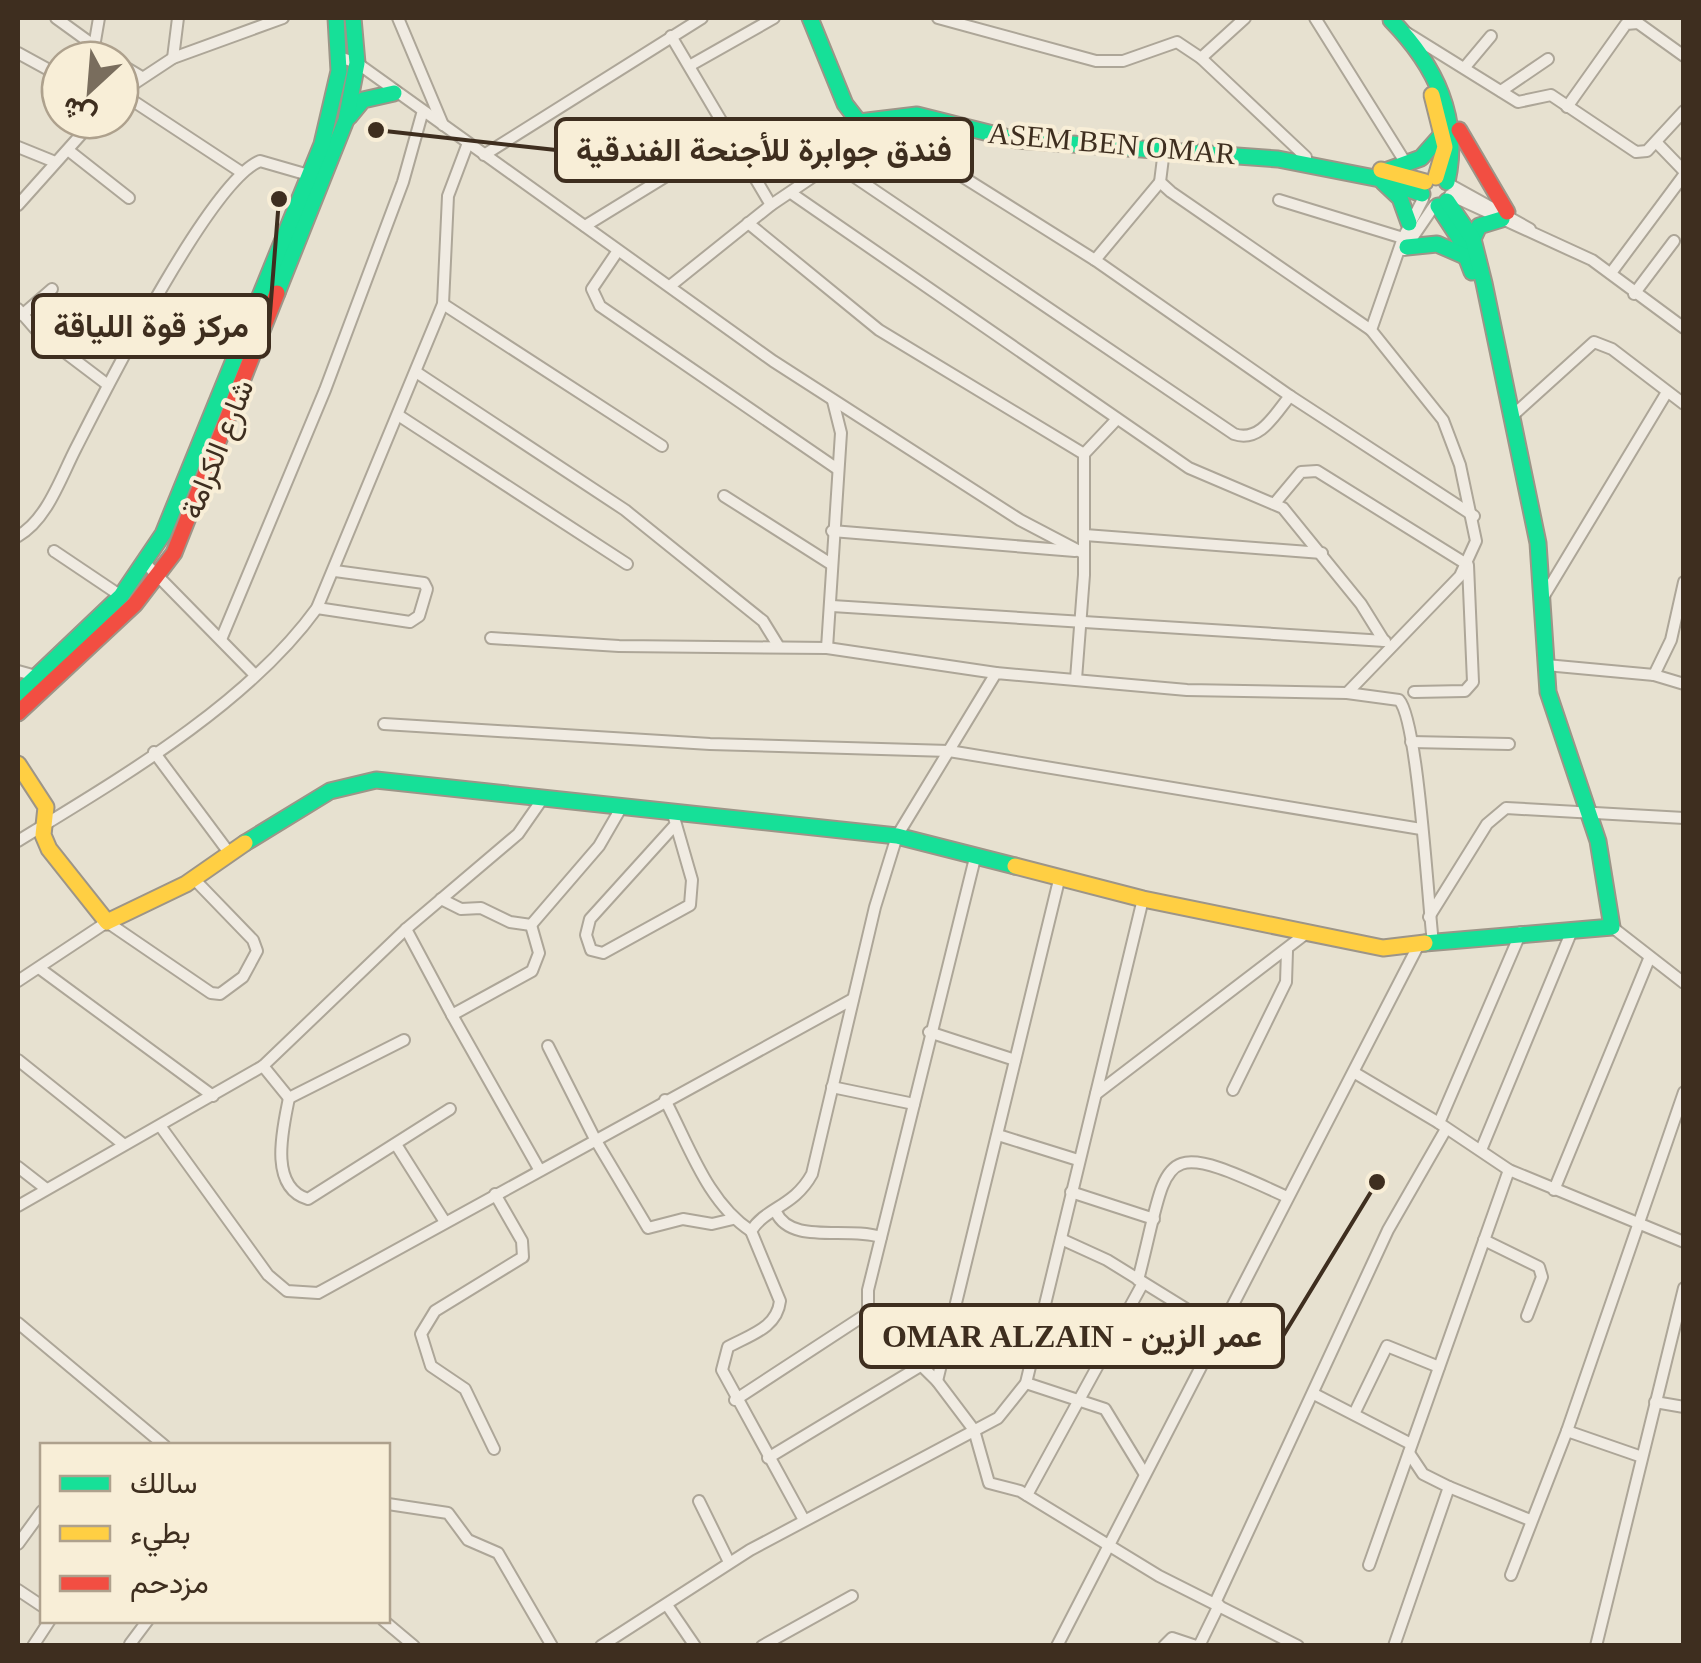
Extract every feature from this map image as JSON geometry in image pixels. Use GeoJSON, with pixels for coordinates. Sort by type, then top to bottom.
{"type":"FeatureCollection","features":[{"type":"Feature","properties":{"kind":"street"},"geometry":{"type":"LineString","coordinates":[[56,18],[85,40]]}},
{"type":"Feature","properties":{"kind":"street"},"geometry":{"type":"LineString","coordinates":[[173,58],[178,18]]}},
{"type":"Feature","properties":{"kind":"street"},"geometry":{"type":"LineString","coordinates":[[140,76],[173,58],[282,18]]}},
{"type":"Feature","properties":{"kind":"street","name":"شارع الكرامة"},"geometry":{"type":"LineString","coordinates":[[18,712],[135,604],[153,570],[312,176],[332,113],[340,56],[336,18]]}},
{"type":"Feature","properties":{"kind":"street","name":"شارع الكرامة"},"geometry":{"type":"LineString","coordinates":[[18,694],[153,570],[195,508],[346,120],[357,64],[353,18]]}},
{"type":"Feature","properties":{"kind":"street"},"geometry":{"type":"LineString","coordinates":[[398,18],[444,126]]}},
{"type":"Feature","properties":{"kind":"street"},"geometry":{"type":"LineString","coordinates":[[484,155],[702,18]]}},
{"type":"Feature","properties":{"kind":"street"},"geometry":{"type":"LineString","coordinates":[[691,65],[774,18]]}},
{"type":"Feature","properties":{"kind":"street"},"geometry":{"type":"LineString","coordinates":[[810,18],[852,119],[846,154]]}},
{"type":"Feature","properties":{"kind":"street"},"geometry":{"type":"LineString","coordinates":[[938,18],[1096,61],[1123,61],[1176,42],[1201,58],[1306,161]]}},
{"type":"Feature","properties":{"kind":"street"},"geometry":{"type":"LineString","coordinates":[[1201,58],[1245,18]]}},
{"type":"Feature","properties":{"kind":"street"},"geometry":{"type":"LineString","coordinates":[[1315,18],[1407,165]]}},
{"type":"Feature","properties":{"kind":"street"},"geometry":{"type":"LineString","coordinates":[[1394,23],[1520,103],[1548,94],[1636,152],[1647,151],[1684,111]]}},
{"type":"Feature","properties":{"kind":"street"},"geometry":{"type":"LineString","coordinates":[[1394,23],[1449,127],[1504,216]]}},
{"type":"Feature","properties":{"kind":"street"},"geometry":{"type":"LineString","coordinates":[[1567,106],[1626,24],[1638,23],[1681,50]]}},
{"type":"Feature","properties":{"kind":"street"},"geometry":{"type":"LineString","coordinates":[[672,36],[771,206]]}},
{"type":"Feature","properties":{"kind":"street"},"geometry":{"type":"LineString","coordinates":[[1465,66],[1491,36]]}},
{"type":"Feature","properties":{"kind":"street"},"geometry":{"type":"LineString","coordinates":[[18,53],[40,65]]}},
{"type":"Feature","properties":{"kind":"street"},"geometry":{"type":"LineString","coordinates":[[340,56],[357,64],[616,252],[833,400],[1020,520],[1081,552]]}},
{"type":"Feature","properties":{"kind":"street"},"geometry":{"type":"LineString","coordinates":[[1500,90],[1548,59]]}},
{"type":"Feature","properties":{"kind":"street"},"geometry":{"type":"LineString","coordinates":[[346,120],[363,100],[394,93]]}},
{"type":"Feature","properties":{"kind":"street"},"geometry":{"type":"LineString","coordinates":[[140,106],[241,172]]}},
{"type":"Feature","properties":{"kind":"street"},"geometry":{"type":"LineString","coordinates":[[222,637],[325,390],[403,182],[422,114]]}},
{"type":"Feature","properties":{"kind":"street"},"geometry":{"type":"LineString","coordinates":[[670,286],[771,206],[902,115]]}},
{"type":"Feature","properties":{"kind":"street","name":"ASEM BEN OMAR"},"geometry":{"type":"LineString","coordinates":[[852,119],[862,122],[902,115],[1017,140],[1306,161],[1383,175]]}},
{"type":"Feature","properties":{"kind":"street"},"geometry":{"type":"LineString","coordinates":[[1383,175],[1428,153],[1449,127]]}},
{"type":"Feature","properties":{"kind":"street"},"geometry":{"type":"LineString","coordinates":[[1371,330],[1404,241],[1437,193],[1449,127]]}},
{"type":"Feature","properties":{"kind":"street"},"geometry":{"type":"LineString","coordinates":[[886,128],[1096,260],[1290,396],[1474,516]]}},
{"type":"Feature","properties":{"kind":"street"},"geometry":{"type":"LineString","coordinates":[[585,226],[730,138]]}},
{"type":"Feature","properties":{"kind":"street"},"geometry":{"type":"LineString","coordinates":[[18,204],[77,140]]}},
{"type":"Feature","properties":{"kind":"street"},"geometry":{"type":"LineString","coordinates":[[18,840],[154,752],[255,674],[283,651],[318,608],[443,304],[448,196],[468,142]]}},
{"type":"Feature","properties":{"kind":"street"},"geometry":{"type":"LineString","coordinates":[[1611,273],[1684,173],[1656,142]]}},
{"type":"Feature","properties":{"kind":"street"},"geometry":{"type":"LineString","coordinates":[[18,148],[55,162]]}},
{"type":"Feature","properties":{"kind":"street"},"geometry":{"type":"LineString","coordinates":[[68,150],[129,198]]}},
{"type":"Feature","properties":{"kind":"street"},"geometry":{"type":"LineString","coordinates":[[1096,260],[1160,182],[1164,150]]}},
{"type":"Feature","properties":{"kind":"street"},"geometry":{"type":"LineString","coordinates":[[18,536],[45,508],[108,385],[181,260],[241,172],[268,160],[312,176]]}},
{"type":"Feature","properties":{"kind":"street"},"geometry":{"type":"LineString","coordinates":[[834,163],[1234,434],[1251,436],[1259,432],[1290,396]]}},
{"type":"Feature","properties":{"kind":"street"},"geometry":{"type":"LineString","coordinates":[[1383,175],[1504,216],[1611,273],[1683,327]]}},
{"type":"Feature","properties":{"kind":"street"},"geometry":{"type":"LineString","coordinates":[[1383,175],[1400,198],[1404,241]]}},
{"type":"Feature","properties":{"kind":"street"},"geometry":{"type":"LineString","coordinates":[[1160,182],[1371,330],[1438,411],[1474,516],[1476,541],[1468,565],[1473,682],[1464,692],[1414,692]]}},
{"type":"Feature","properties":{"kind":"street"},"geometry":{"type":"LineString","coordinates":[[791,193],[1200,474],[1275,502],[1322,552],[1384,641]]}},
{"type":"Feature","properties":{"kind":"street"},"geometry":{"type":"LineString","coordinates":[[1437,193],[1472,238],[1530,493],[1544,596],[1548,692],[1590,813],[1612,926],[1649,959],[1684,982]]}},
{"type":"Feature","properties":{"kind":"street"},"geometry":{"type":"LineString","coordinates":[[1404,241],[1437,193]]}},
{"type":"Feature","properties":{"kind":"street"},"geometry":{"type":"LineString","coordinates":[[1437,193],[1467,257],[1488,318]]}},
{"type":"Feature","properties":{"kind":"street"},"geometry":{"type":"LineString","coordinates":[[1279,200],[1404,241],[1437,244],[1467,257]]}},
{"type":"Feature","properties":{"kind":"street"},"geometry":{"type":"LineString","coordinates":[[1472,238],[1479,226],[1504,216]]}},
{"type":"Feature","properties":{"kind":"street"},"geometry":{"type":"LineString","coordinates":[[748,224],[879,330],[1084,454]]}},
{"type":"Feature","properties":{"kind":"street"},"geometry":{"type":"LineString","coordinates":[[1634,294],[1674,241]]}},
{"type":"Feature","properties":{"kind":"street"},"geometry":{"type":"LineString","coordinates":[[616,252],[592,290],[600,306],[836,468]]}},
{"type":"Feature","properties":{"kind":"street"},"geometry":{"type":"LineString","coordinates":[[52,288],[20,312],[108,385]]}},
{"type":"Feature","properties":{"kind":"street"},"geometry":{"type":"LineString","coordinates":[[443,304],[662,446]]}},
{"type":"Feature","properties":{"kind":"street"},"geometry":{"type":"LineString","coordinates":[[1511,417],[1594,342],[1612,350],[1684,404]]}},
{"type":"Feature","properties":{"kind":"street"},"geometry":{"type":"LineString","coordinates":[[416,372],[625,510],[762,621],[778,646]]}},
{"type":"Feature","properties":{"kind":"street"},"geometry":{"type":"LineString","coordinates":[[1544,596],[1667,392]]}},
{"type":"Feature","properties":{"kind":"street"},"geometry":{"type":"LineString","coordinates":[[827,648],[841,433],[833,400]]}},
{"type":"Feature","properties":{"kind":"street"},"geometry":{"type":"LineString","coordinates":[[398,415],[628,564]]}},
{"type":"Feature","properties":{"kind":"street"},"geometry":{"type":"LineString","coordinates":[[1076,679],[1085,535],[1084,454],[1117,419]]}},
{"type":"Feature","properties":{"kind":"street"},"geometry":{"type":"LineString","coordinates":[[1275,502],[1301,472],[1317,471],[1468,565]]}},
{"type":"Feature","properties":{"kind":"street"},"geometry":{"type":"LineString","coordinates":[[724,496],[831,564]]}},
{"type":"Feature","properties":{"kind":"street"},"geometry":{"type":"LineString","coordinates":[[832,531],[1081,552]]}},
{"type":"Feature","properties":{"kind":"street"},"geometry":{"type":"LineString","coordinates":[[1085,535],[1322,552]]}},
{"type":"Feature","properties":{"kind":"street"},"geometry":{"type":"LineString","coordinates":[[54,551],[122,596]]}},
{"type":"Feature","properties":{"kind":"street"},"geometry":{"type":"LineString","coordinates":[[1347,693],[1468,565]]}},
{"type":"Feature","properties":{"kind":"street"},"geometry":{"type":"LineString","coordinates":[[153,570],[255,674]]}},
{"type":"Feature","properties":{"kind":"street"},"geometry":{"type":"LineString","coordinates":[[318,608],[410,622],[419,616],[427,589],[424,583],[336,571]]}},
{"type":"Feature","properties":{"kind":"street"},"geometry":{"type":"LineString","coordinates":[[1654,675],[1671,640],[1684,582]]}},
{"type":"Feature","properties":{"kind":"street"},"geometry":{"type":"LineString","coordinates":[[832,606],[986,618],[1081,619],[1398,643]]}},
{"type":"Feature","properties":{"kind":"street"},"geometry":{"type":"LineString","coordinates":[[491,638],[618,646],[827,648],[996,673],[1188,690],[1347,693],[1399,700],[1406,709],[1430,917],[1425,944],[1286,1196],[1057,1646]]}},
{"type":"Feature","properties":{"kind":"street"},"geometry":{"type":"LineString","coordinates":[[1546,665],[1654,675],[1684,684]]}},
{"type":"Feature","properties":{"kind":"street"},"geometry":{"type":"LineString","coordinates":[[18,671],[36,676]]}},
{"type":"Feature","properties":{"kind":"street"},"geometry":{"type":"LineString","coordinates":[[750,1231],[803,1190],[812,1174],[852,999],[896,836],[996,673]]}},
{"type":"Feature","properties":{"kind":"street"},"geometry":{"type":"LineString","coordinates":[[384,724],[710,744],[949,751],[1421,829]]}},
{"type":"Feature","properties":{"kind":"street"},"geometry":{"type":"LineString","coordinates":[[1411,742],[1509,744]]}},
{"type":"Feature","properties":{"kind":"street"},"geometry":{"type":"LineString","coordinates":[[154,752],[230,854]]}},
{"type":"Feature","properties":{"kind":"street"},"geometry":{"type":"LineString","coordinates":[[18,764],[46,807],[43,825],[48,849],[107,922],[211,993],[220,994],[243,977],[257,951],[252,940],[194,879]]}},
{"type":"Feature","properties":{"kind":"street"},"geometry":{"type":"LineString","coordinates":[[18,981],[107,922],[194,879],[325,792],[357,780],[621,807],[674,819],[896,836],[1143,899],[1384,948],[1612,926]]}},
{"type":"Feature","properties":{"kind":"street"},"geometry":{"type":"LineString","coordinates":[[18,1206],[263,1066],[406,929],[518,834],[541,801]]}},
{"type":"Feature","properties":{"kind":"street"},"geometry":{"type":"LineString","coordinates":[[531,925],[599,846],[621,807]]}},
{"type":"Feature","properties":{"kind":"street"},"geometry":{"type":"LineString","coordinates":[[1430,917],[1498,812],[1516,808],[1684,818]]}},
{"type":"Feature","properties":{"kind":"street"},"geometry":{"type":"LineString","coordinates":[[674,819],[692,880],[690,904],[603,953],[591,950],[586,936],[590,919],[674,819]]}},
{"type":"Feature","properties":{"kind":"street"},"geometry":{"type":"LineString","coordinates":[[976,854],[868,1290],[868,1313],[937,1381],[974,1430],[984,1478],[1027,1495],[1108,1547],[1298,1646]]}},
{"type":"Feature","properties":{"kind":"street"},"geometry":{"type":"LineString","coordinates":[[937,1381],[1060,876]]}},
{"type":"Feature","properties":{"kind":"street"},"geometry":{"type":"LineString","coordinates":[[601,1646],[729,1562],[1009,1408],[1026,1383],[1143,899]]}},
{"type":"Feature","properties":{"kind":"street"},"geometry":{"type":"LineString","coordinates":[[441,900],[460,909],[481,908],[510,922],[531,925]]}},
{"type":"Feature","properties":{"kind":"street"},"geometry":{"type":"LineString","coordinates":[[452,1014],[532,970],[539,952],[531,925]]}},
{"type":"Feature","properties":{"kind":"street"},"geometry":{"type":"LineString","coordinates":[[1481,1150],[1573,928]]}},
{"type":"Feature","properties":{"kind":"street"},"geometry":{"type":"LineString","coordinates":[[406,929],[539,1169]]}},
{"type":"Feature","properties":{"kind":"street"},"geometry":{"type":"LineString","coordinates":[[1096,1094],[1308,932]]}},
{"type":"Feature","properties":{"kind":"street"},"geometry":{"type":"LineString","coordinates":[[1164,1646],[1172,1638],[1198,1646],[1388,1230],[1443,1126],[1520,932]]}},
{"type":"Feature","properties":{"kind":"street"},"geometry":{"type":"LineString","coordinates":[[1233,1090],[1286,982],[1287,951]]}},
{"type":"Feature","properties":{"kind":"street"},"geometry":{"type":"LineString","coordinates":[[1554,1190],[1649,959]]}},
{"type":"Feature","properties":{"kind":"street"},"geometry":{"type":"LineString","coordinates":[[38,968],[213,1096]]}},
{"type":"Feature","properties":{"kind":"street"},"geometry":{"type":"LineString","coordinates":[[161,1127],[268,1275],[288,1291],[318,1293],[852,999]]}},
{"type":"Feature","properties":{"kind":"street"},"geometry":{"type":"LineString","coordinates":[[930,1032],[1016,1060]]}},
{"type":"Feature","properties":{"kind":"street"},"geometry":{"type":"LineString","coordinates":[[289,1098],[404,1040]]}},
{"type":"Feature","properties":{"kind":"street"},"geometry":{"type":"LineString","coordinates":[[548,1046],[595,1139],[648,1228],[683,1220],[712,1224],[734,1219]]}},
{"type":"Feature","properties":{"kind":"street"},"geometry":{"type":"LineString","coordinates":[[18,1060],[123,1144]]}},
{"type":"Feature","properties":{"kind":"street"},"geometry":{"type":"LineString","coordinates":[[263,1066],[289,1098],[282,1163],[287,1182],[299,1196],[308,1199],[398,1146],[450,1109]]}},
{"type":"Feature","properties":{"kind":"street"},"geometry":{"type":"LineString","coordinates":[[1355,1073],[1509,1170],[1684,1242]]}},
{"type":"Feature","properties":{"kind":"street"},"geometry":{"type":"LineString","coordinates":[[832,1088],[914,1104]]}},
{"type":"Feature","properties":{"kind":"street"},"geometry":{"type":"LineString","coordinates":[[1512,1575],[1567,1431],[1684,1092]]}},
{"type":"Feature","properties":{"kind":"street"},"geometry":{"type":"LineString","coordinates":[[666,1100],[714,1194],[734,1219],[750,1231],[780,1306],[775,1320],[723,1354],[722,1370],[804,1520]]}},
{"type":"Feature","properties":{"kind":"street"},"geometry":{"type":"LineString","coordinates":[[998,1134],[1078,1160]]}},
{"type":"Feature","properties":{"kind":"street"},"geometry":{"type":"LineString","coordinates":[[398,1146],[445,1222]]}},
{"type":"Feature","properties":{"kind":"street"},"geometry":{"type":"LineString","coordinates":[[1027,1495],[1141,1282],[1166,1176],[1177,1164],[1191,1159],[1213,1162],[1286,1196]]}},
{"type":"Feature","properties":{"kind":"street"},"geometry":{"type":"LineString","coordinates":[[18,1167],[45,1188]]}},
{"type":"Feature","properties":{"kind":"street"},"geometry":{"type":"LineString","coordinates":[[1369,1565],[1509,1170]]}},
{"type":"Feature","properties":{"kind":"street"},"geometry":{"type":"LineString","coordinates":[[1071,1192],[1154,1219]]}},
{"type":"Feature","properties":{"kind":"street"},"geometry":{"type":"LineString","coordinates":[[494,1449],[465,1388],[431,1366],[421,1334],[435,1311],[523,1257],[522,1241],[495,1194]]}},
{"type":"Feature","properties":{"kind":"street"},"geometry":{"type":"LineString","coordinates":[[776,1212],[784,1226],[800,1232],[853,1229],[881,1236]]}},
{"type":"Feature","properties":{"kind":"street"},"geometry":{"type":"LineString","coordinates":[[1062,1239],[1217,1328]]}},
{"type":"Feature","properties":{"kind":"street"},"geometry":{"type":"LineString","coordinates":[[1484,1240],[1539,1267],[1542,1277],[1527,1316]]}},
{"type":"Feature","properties":{"kind":"street"},"geometry":{"type":"LineString","coordinates":[[1596,1646],[1684,1288]]}},
{"type":"Feature","properties":{"kind":"street"},"geometry":{"type":"LineString","coordinates":[[735,1400],[868,1313]]}},
{"type":"Feature","properties":{"kind":"street"},"geometry":{"type":"LineString","coordinates":[[18,1323],[161,1443]]}},
{"type":"Feature","properties":{"kind":"street"},"geometry":{"type":"LineString","coordinates":[[1354,1414],[1387,1346],[1439,1367]]}},
{"type":"Feature","properties":{"kind":"street"},"geometry":{"type":"LineString","coordinates":[[768,1458],[922,1365]]}},
{"type":"Feature","properties":{"kind":"street"},"geometry":{"type":"LineString","coordinates":[[1026,1383],[1078,1402],[1096,1404],[1112,1416],[1144,1473]]}},
{"type":"Feature","properties":{"kind":"street"},"geometry":{"type":"LineString","coordinates":[[1314,1394],[1410,1449],[1423,1474],[1530,1520]]}},
{"type":"Feature","properties":{"kind":"street"},"geometry":{"type":"LineString","coordinates":[[1655,1402],[1684,1407]]}},
{"type":"Feature","properties":{"kind":"street"},"geometry":{"type":"LineString","coordinates":[[1567,1431],[1642,1456]]}},
{"type":"Feature","properties":{"kind":"street"},"geometry":{"type":"LineString","coordinates":[[1394,1646],[1449,1487]]}},
{"type":"Feature","properties":{"kind":"street"},"geometry":{"type":"LineString","coordinates":[[699,1501],[729,1562]]}},
{"type":"Feature","properties":{"kind":"street"},"geometry":{"type":"LineString","coordinates":[[390,1504],[448,1513],[468,1540],[495,1550],[552,1646]]}},
{"type":"Feature","properties":{"kind":"street"},"geometry":{"type":"LineString","coordinates":[[18,1544],[40,1514]]}},
{"type":"Feature","properties":{"kind":"street"},"geometry":{"type":"LineString","coordinates":[[18,1590],[40,1605]]}},
{"type":"Feature","properties":{"kind":"street"},"geometry":{"type":"LineString","coordinates":[[762,1646],[852,1596]]}},
{"type":"Feature","properties":{"kind":"street"},"geometry":{"type":"LineString","coordinates":[[667,1605],[694,1646]]}},
{"type":"Feature","properties":{"kind":"street"},"geometry":{"type":"LineString","coordinates":[[33,1646],[48,1623]]}},
{"type":"Feature","properties":{"kind":"street"},"geometry":{"type":"LineString","coordinates":[[130,1644],[146,1623]]}},
{"type":"Feature","properties":{"kind":"street"},"geometry":{"type":"LineString","coordinates":[[387,1623],[414,1646]]}},
{"type":"Feature","properties":{"kind":"traffic: fast"},"geometry":{"type":"LineString","coordinates":[[18,694],[121,596],[163,534],[322,144],[339,71],[336,18]]}},
{"type":"Feature","properties":{"kind":"traffic: fast"},"geometry":{"type":"LineString","coordinates":[[277,293],[346,120],[357,63],[353,18]]}},
{"type":"Feature","properties":{"kind":"traffic: fast"},"geometry":{"type":"LineString","coordinates":[[810,18],[845,104],[859,122],[917,115],[1017,140],[1278,159],[1380,179],[1422,194]]}},
{"type":"Feature","properties":{"kind":"traffic: fast"},"geometry":{"type":"LineString","coordinates":[[1391,20],[1421,56],[1441,94],[1450,136],[1447,182]]}},
{"type":"Feature","properties":{"kind":"traffic: fast"},"geometry":{"type":"LineString","coordinates":[[349,117],[363,100],[394,93]]}},
{"type":"Feature","properties":{"kind":"traffic: fast"},"geometry":{"type":"LineString","coordinates":[[1388,170],[1421,158],[1444,132]]}},
{"type":"Feature","properties":{"kind":"traffic: fast"},"geometry":{"type":"LineString","coordinates":[[1383,182],[1400,198],[1409,223]]}},
{"type":"Feature","properties":{"kind":"traffic: fast"},"geometry":{"type":"LineString","coordinates":[[1425,943],[1612,927],[1598,841],[1548,692],[1538,543],[1484,283],[1473,239],[1447,201]]}},
{"type":"Feature","properties":{"kind":"traffic: fast"},"geometry":{"type":"LineString","coordinates":[[1438,206],[1459,238],[1472,272]]}},
{"type":"Feature","properties":{"kind":"traffic: fast"},"geometry":{"type":"LineString","coordinates":[[1473,239],[1479,226],[1502,219]]}},
{"type":"Feature","properties":{"kind":"traffic: fast"},"geometry":{"type":"LineString","coordinates":[[1407,247],[1437,244],[1467,257]]}},
{"type":"Feature","properties":{"kind":"traffic: fast"},"geometry":{"type":"LineString","coordinates":[[245,843],[330,791],[376,780],[897,836],[1015,866]]}},
{"type":"Feature","properties":{"kind":"traffic: slow"},"geometry":{"type":"LineString","coordinates":[[1432,95],[1445,147],[1436,177]]}},
{"type":"Feature","properties":{"kind":"traffic: slow"},"geometry":{"type":"LineString","coordinates":[[1381,170],[1425,182]]}},
{"type":"Feature","properties":{"kind":"traffic: slow"},"geometry":{"type":"LineString","coordinates":[[18,764],[46,807],[43,835],[49,849],[107,922],[186,884],[245,843]]}},
{"type":"Feature","properties":{"kind":"traffic: slow"},"geometry":{"type":"LineString","coordinates":[[1015,866],[1143,899],[1383,948],[1425,943]]}},
{"type":"Feature","properties":{"kind":"traffic: jam"},"geometry":{"type":"LineString","coordinates":[[1459,130],[1507,212]]}},
{"type":"Feature","properties":{"kind":"traffic: jam"},"geometry":{"type":"LineString","coordinates":[[18,713],[135,604],[174,553],[277,293]]}},
{"type":"Feature","properties":{"kind":"place","name":"فندق جوابرة للأجنحة الفندقية"},"geometry":{"type":"Point","coordinates":[376,130]}},
{"type":"Feature","properties":{"kind":"place","name":"مركز قوة اللياقة"},"geometry":{"type":"Point","coordinates":[279,199]}},
{"type":"Feature","properties":{"kind":"place","name":"OMAR ALZAIN - عمر الزين"},"geometry":{"type":"Point","coordinates":[1377,1182]}}]}
